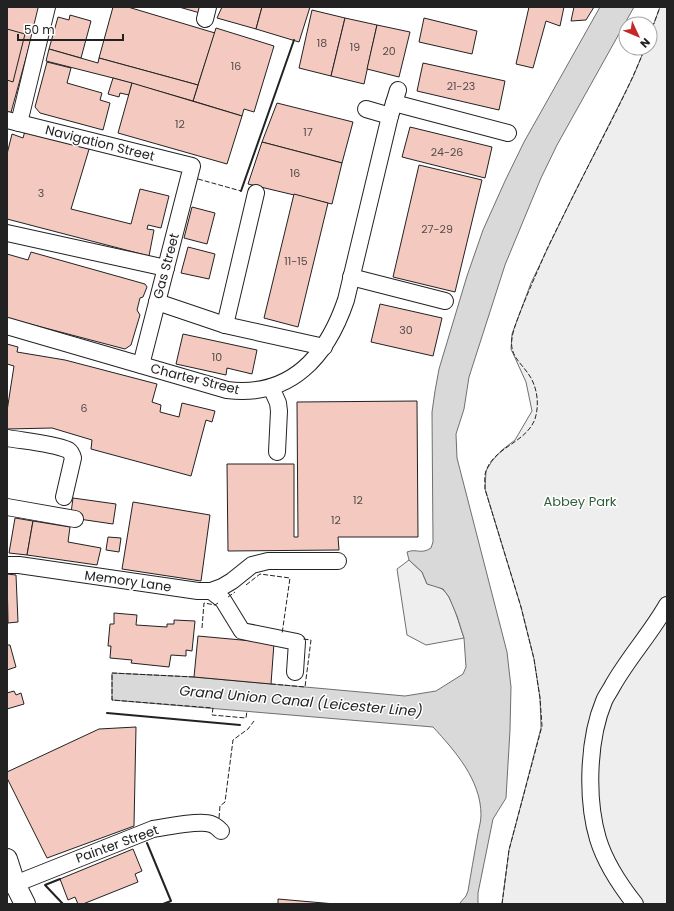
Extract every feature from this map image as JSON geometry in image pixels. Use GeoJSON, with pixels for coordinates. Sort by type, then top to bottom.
{"type":"FeatureCollection","features":[{"type":"Feature","properties":{"kind":"main road"},"geometry":{"type":"LineString","coordinates":[[7,859],[15,884],[25,904]]}},
{"type":"Feature","properties":{"kind":"street"},"geometry":{"type":"LineString","coordinates":[[13,121],[47,7]]}},
{"type":"Feature","properties":{"kind":"street"},"geometry":{"type":"LineString","coordinates":[[366,109],[394,103],[508,133]]}},
{"type":"Feature","properties":{"kind":"street","name":"Charter Street"},"geometry":{"type":"LineString","coordinates":[[7,326],[227,390],[244,392],[271,387],[287,381],[300,372],[324,347],[340,319],[346,300],[394,103]]}},
{"type":"Feature","properties":{"kind":"street","name":"Navigation Street"},"geometry":{"type":"LineString","coordinates":[[13,121],[192,166]]}},
{"type":"Feature","properties":{"kind":"street","name":"Gas Street"},"geometry":{"type":"LineString","coordinates":[[141,365],[192,166]]}},
{"type":"Feature","properties":{"kind":"street"},"geometry":{"type":"LineString","coordinates":[[225,325],[256,192]]}},
{"type":"Feature","properties":{"kind":"street"},"geometry":{"type":"LineString","coordinates":[[7,233],[166,268]]}},
{"type":"Feature","properties":{"kind":"street"},"geometry":{"type":"LineString","coordinates":[[351,277],[444,301]]}},
{"type":"Feature","properties":{"kind":"street"},"geometry":{"type":"LineString","coordinates":[[157,302],[225,325],[324,347]]}},
{"type":"Feature","properties":{"kind":"street"},"geometry":{"type":"LineString","coordinates":[[271,387],[278,403],[279,411],[277,452]]}},
{"type":"Feature","properties":{"kind":"street"},"geometry":{"type":"LineString","coordinates":[[7,438],[49,445],[68,450],[72,453],[73,458],[64,497]]}},
{"type":"Feature","properties":{"kind":"street"},"geometry":{"type":"LineString","coordinates":[[7,507],[75,519]]}},
{"type":"Feature","properties":{"kind":"street","name":"Memory Lane"},"geometry":{"type":"LineString","coordinates":[[7,564],[198,591],[211,591],[232,581],[252,565],[268,561],[338,561]]}},
{"type":"Feature","properties":{"kind":"street"},"geometry":{"type":"LineString","coordinates":[[211,591],[224,600],[242,631],[297,642],[294,672]]}},
{"type":"Feature","properties":{"kind":"street"},"geometry":{"type":"LineString","coordinates":[[635,904],[616,877],[598,839],[593,816],[590,774],[594,734],[604,701],[622,671],[667,605]]}},
{"type":"Feature","properties":{"kind":"street","name":"Painter Street"},"geometry":{"type":"LineString","coordinates":[[15,884],[153,829],[175,825],[209,823],[221,831]]}},
{"type":"Feature","properties":{"kind":"green space","name":"Abbey Park"},"geometry":{"type":"Polygon","coordinates":[[[660,7],[667,7],[667,904],[502,904],[509,850],[541,728],[540,698],[534,659],[521,607],[485,489],[486,471],[492,461],[502,450],[515,440],[532,411],[526,382],[511,349],[512,334],[531,283],[633,77],[642,56],[658,56],[658,16],[657,16],[660,7]]]}},
{"type":"Feature","properties":{"kind":"green space"},"geometry":{"type":"Polygon","coordinates":[[[409,560],[422,572],[427,584],[439,587],[446,592],[458,619],[464,638],[426,645],[407,635],[397,569],[409,560]]]}},
{"type":"Feature","properties":{"kind":"water","name":"Grand Union Canal (Leicester Line)"},"geometry":{"type":"Polygon","coordinates":[[[600,7],[634,7],[629,16],[618,16],[618,36],[557,145],[541,178],[505,265],[469,377],[464,409],[456,434],[457,458],[507,652],[511,687],[506,798],[493,819],[478,893],[478,904],[459,904],[466,896],[468,891],[481,821],[480,802],[472,778],[458,756],[433,727],[112,700],[112,673],[194,677],[405,696],[436,691],[463,674],[466,667],[464,638],[449,597],[443,589],[427,584],[422,572],[409,560],[407,552],[427,550],[431,548],[433,542],[432,412],[439,369],[467,276],[483,230],[524,142],[600,7]]]}},
{"type":"Feature","properties":{"kind":"building"},"geometry":{"type":"Polygon","coordinates":[[[7,7],[40,7],[10,116],[7,115],[7,7]]]}},
{"type":"Feature","properties":{"kind":"building"},"geometry":{"type":"Polygon","coordinates":[[[113,7],[128,7],[215,33],[198,85],[99,58],[113,7]]]}},
{"type":"Feature","properties":{"kind":"building"},"geometry":{"type":"Polygon","coordinates":[[[179,7],[202,7],[200,13],[179,7]]]}},
{"type":"Feature","properties":{"kind":"building"},"geometry":{"type":"Polygon","coordinates":[[[222,7],[262,7],[256,29],[217,18],[222,7]]]}},
{"type":"Feature","properties":{"kind":"building"},"geometry":{"type":"Polygon","coordinates":[[[262,7],[310,7],[299,42],[256,29],[262,7]]]}},
{"type":"Feature","properties":{"kind":"building"},"geometry":{"type":"Polygon","coordinates":[[[529,7],[564,7],[560,26],[546,21],[533,68],[516,64],[529,7]]]}},
{"type":"Feature","properties":{"kind":"building"},"geometry":{"type":"Polygon","coordinates":[[[574,7],[594,7],[586,20],[571,21],[574,7]]]}},
{"type":"Feature","properties":{"kind":"building"},"geometry":{"type":"Polygon","coordinates":[[[312,10],[345,18],[331,76],[299,68],[312,10]]]}},
{"type":"Feature","properties":{"kind":"building"},"geometry":{"type":"Polygon","coordinates":[[[70,15],[91,21],[81,58],[49,49],[58,17],[69,20],[70,15]]]}},
{"type":"Feature","properties":{"kind":"building"},"geometry":{"type":"Polygon","coordinates":[[[345,18],[377,25],[364,84],[331,76],[345,18]]]}},
{"type":"Feature","properties":{"kind":"building"},"geometry":{"type":"Polygon","coordinates":[[[424,18],[477,31],[472,54],[419,42],[424,18]]]}},
{"type":"Feature","properties":{"kind":"building"},"geometry":{"type":"Polygon","coordinates":[[[377,25],[410,32],[399,77],[367,69],[377,25]]]}},
{"type":"Feature","properties":{"kind":"building"},"geometry":{"type":"Polygon","coordinates":[[[216,28],[274,46],[254,112],[244,109],[242,116],[193,101],[216,28]]]}},
{"type":"Feature","properties":{"kind":"building"},"geometry":{"type":"Polygon","coordinates":[[[7,29],[25,34],[13,82],[7,80],[7,29]]]}},
{"type":"Feature","properties":{"kind":"building"},"geometry":{"type":"Polygon","coordinates":[[[49,49],[98,63],[99,58],[198,85],[193,101],[46,61],[49,49]]]}},
{"type":"Feature","properties":{"kind":"building"},"geometry":{"type":"Polygon","coordinates":[[[47,62],[71,68],[67,83],[102,93],[100,100],[110,103],[103,130],[40,113],[35,107],[47,62]]]}},
{"type":"Feature","properties":{"kind":"building"},"geometry":{"type":"Polygon","coordinates":[[[423,63],[505,81],[499,110],[417,91],[423,63]]]}},
{"type":"Feature","properties":{"kind":"building"},"geometry":{"type":"Polygon","coordinates":[[[113,78],[132,83],[129,95],[120,93],[119,97],[108,94],[113,78]]]}},
{"type":"Feature","properties":{"kind":"building"},"geometry":{"type":"Polygon","coordinates":[[[132,83],[242,116],[227,164],[118,133],[132,83]]]}},
{"type":"Feature","properties":{"kind":"building"},"geometry":{"type":"Polygon","coordinates":[[[277,103],[353,122],[342,163],[262,142],[277,103]]]}},
{"type":"Feature","properties":{"kind":"building"},"geometry":{"type":"Polygon","coordinates":[[[410,127],[492,147],[485,178],[402,157],[410,127]]]}},
{"type":"Feature","properties":{"kind":"building"},"geometry":{"type":"Polygon","coordinates":[[[25,131],[90,146],[71,209],[131,224],[140,189],[169,196],[161,228],[148,225],[147,229],[154,230],[149,256],[7,219],[7,154],[12,134],[23,138],[25,131]]]}},
{"type":"Feature","properties":{"kind":"building"},"geometry":{"type":"Polygon","coordinates":[[[262,142],[342,163],[332,204],[248,184],[262,142]]]}},
{"type":"Feature","properties":{"kind":"building"},"geometry":{"type":"Polygon","coordinates":[[[419,165],[482,180],[455,292],[393,277],[419,165]]]}},
{"type":"Feature","properties":{"kind":"building"},"geometry":{"type":"Polygon","coordinates":[[[294,194],[328,203],[298,327],[264,318],[294,194]]]}},
{"type":"Feature","properties":{"kind":"building"},"geometry":{"type":"Polygon","coordinates":[[[192,207],[215,213],[207,244],[184,238],[192,207]]]}},
{"type":"Feature","properties":{"kind":"building"},"geometry":{"type":"Polygon","coordinates":[[[188,247],[215,254],[209,279],[181,273],[188,247]]]}},
{"type":"Feature","properties":{"kind":"building"},"geometry":{"type":"Polygon","coordinates":[[[31,252],[145,284],[147,287],[143,297],[140,298],[137,310],[140,315],[131,345],[125,349],[7,318],[7,254],[28,260],[31,252]]]}},
{"type":"Feature","properties":{"kind":"building"},"geometry":{"type":"Polygon","coordinates":[[[380,304],[442,318],[433,356],[371,342],[380,304]]]}},
{"type":"Feature","properties":{"kind":"building"},"geometry":{"type":"Polygon","coordinates":[[[183,334],[257,350],[252,374],[227,368],[226,375],[176,364],[183,334]]]}},
{"type":"Feature","properties":{"kind":"building"},"geometry":{"type":"Polygon","coordinates":[[[7,344],[18,347],[17,352],[65,360],[157,384],[152,402],[161,405],[160,412],[179,417],[182,403],[215,411],[212,422],[206,420],[191,476],[91,449],[92,440],[52,428],[7,429],[7,411],[14,366],[7,364],[7,344]]]}},
{"type":"Feature","properties":{"kind":"building"},"geometry":{"type":"Polygon","coordinates":[[[417,401],[418,537],[338,537],[339,550],[228,551],[227,464],[294,464],[294,537],[298,537],[297,402],[417,401]]]}},
{"type":"Feature","properties":{"kind":"building"},"geometry":{"type":"Polygon","coordinates":[[[73,498],[116,504],[113,524],[79,519],[71,513],[73,498]]]}},
{"type":"Feature","properties":{"kind":"building"},"geometry":{"type":"Polygon","coordinates":[[[133,502],[210,515],[201,581],[122,569],[133,502]]]}},
{"type":"Feature","properties":{"kind":"building"},"geometry":{"type":"Polygon","coordinates":[[[15,518],[33,521],[27,555],[9,553],[15,518]]]}},
{"type":"Feature","properties":{"kind":"building"},"geometry":{"type":"Polygon","coordinates":[[[33,521],[70,527],[68,542],[101,548],[97,565],[27,555],[33,521]]]}},
{"type":"Feature","properties":{"kind":"building"},"geometry":{"type":"Polygon","coordinates":[[[108,537],[121,538],[119,552],[106,550],[108,537]]]}},
{"type":"Feature","properties":{"kind":"building"},"geometry":{"type":"Polygon","coordinates":[[[7,574],[16,575],[18,622],[8,623],[7,574]]]}},
{"type":"Feature","properties":{"kind":"building"},"geometry":{"type":"Polygon","coordinates":[[[114,613],[137,615],[136,625],[167,627],[167,624],[174,624],[174,620],[195,621],[192,651],[186,650],[186,656],[171,655],[169,667],[131,663],[132,660],[110,658],[111,646],[108,646],[110,624],[114,624],[114,613]]]}},
{"type":"Feature","properties":{"kind":"building"},"geometry":{"type":"Polygon","coordinates":[[[198,636],[274,643],[271,684],[194,677],[198,636]]]}},
{"type":"Feature","properties":{"kind":"building"},"geometry":{"type":"Polygon","coordinates":[[[7,645],[10,645],[16,667],[7,670],[7,645]]]}},
{"type":"Feature","properties":{"kind":"building"},"geometry":{"type":"Polygon","coordinates":[[[14,691],[16,695],[21,693],[24,704],[7,709],[7,693],[14,691]]]}},
{"type":"Feature","properties":{"kind":"building"},"geometry":{"type":"Polygon","coordinates":[[[136,727],[134,826],[47,858],[7,778],[7,772],[99,729],[136,727]]]}},
{"type":"Feature","properties":{"kind":"building"},"geometry":{"type":"Polygon","coordinates":[[[133,849],[142,871],[135,874],[138,882],[83,904],[78,904],[75,897],[68,900],[60,879],[133,849]]]}},
{"type":"Feature","properties":{"kind":"building"},"geometry":{"type":"Polygon","coordinates":[[[278,899],[335,904],[278,904],[278,899]]]}},
{"type":"Feature","properties":{"kind":"fence"},"geometry":{"type":"LineString","coordinates":[[657,16],[660,7]]}},
{"type":"Feature","properties":{"kind":"fence"},"geometry":{"type":"LineString","coordinates":[[502,904],[509,850],[542,726],[540,698],[534,659],[521,607],[485,489],[485,475],[490,463],[496,456],[525,434],[535,419],[537,409],[536,393],[531,378],[513,353],[512,341],[514,330],[524,302],[547,249],[622,99],[642,56]]}},
{"type":"Feature","properties":{"kind":"fence"},"geometry":{"type":"LineString","coordinates":[[198,179],[241,191]]}},
{"type":"Feature","properties":{"kind":"fence"},"geometry":{"type":"LineString","coordinates":[[246,585],[260,574],[290,578],[282,634]]}},
{"type":"Feature","properties":{"kind":"fence"},"geometry":{"type":"LineString","coordinates":[[228,597],[235,592]]}},
{"type":"Feature","properties":{"kind":"fence"},"geometry":{"type":"LineString","coordinates":[[202,628],[204,603],[215,605],[218,603]]}},
{"type":"Feature","properties":{"kind":"fence"},"geometry":{"type":"LineString","coordinates":[[271,684],[305,687],[311,640],[303,639]]}},
{"type":"Feature","properties":{"kind":"fence"},"geometry":{"type":"LineString","coordinates":[[194,677],[112,673],[112,700],[213,708],[212,715],[246,718],[247,711]]}},
{"type":"Feature","properties":{"kind":"fence"},"geometry":{"type":"LineString","coordinates":[[219,818],[220,806],[225,802],[233,740],[248,729],[254,721]]}},
{"type":"Feature","properties":{"kind":"wall"},"geometry":{"type":"LineString","coordinates":[[241,191],[294,40]]}},
{"type":"Feature","properties":{"kind":"wall"},"geometry":{"type":"LineString","coordinates":[[107,713],[240,725]]}},
{"type":"Feature","properties":{"kind":"wall"},"geometry":{"type":"LineString","coordinates":[[147,843],[171,901],[163,904]]}},
{"type":"Feature","properties":{"kind":"wall"},"geometry":{"type":"LineString","coordinates":[[60,879],[45,885],[63,904]]}}]}
